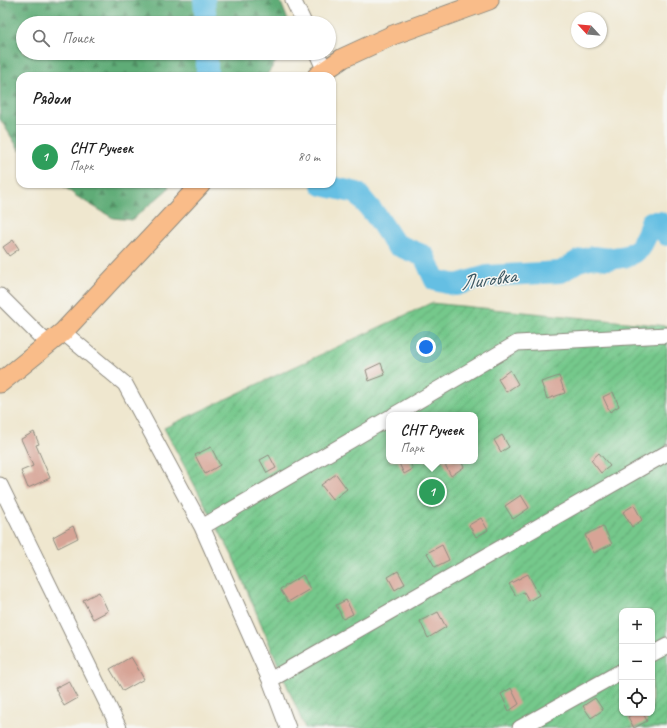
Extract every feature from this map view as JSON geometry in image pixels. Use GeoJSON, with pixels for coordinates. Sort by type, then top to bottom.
{"type":"FeatureCollection","features":[{"type":"Feature","properties":{"kind":"main road"},"geometry":{"type":"LineString","coordinates":[[322,72],[343,58],[393,36],[489,0]]}},
{"type":"Feature","properties":{"kind":"main road"},"geometry":{"type":"LineString","coordinates":[[0,383],[63,332],[197,188]]}},
{"type":"Feature","properties":{"kind":"street"},"geometry":{"type":"LineString","coordinates":[[293,0],[301,16]]}},
{"type":"Feature","properties":{"kind":"street"},"geometry":{"type":"LineString","coordinates":[[318,60],[321,72]]}},
{"type":"Feature","properties":{"kind":"street"},"geometry":{"type":"LineString","coordinates":[[0,296],[48,344]]}},
{"type":"Feature","properties":{"kind":"street"},"geometry":{"type":"LineString","coordinates":[[63,332],[125,384],[202,527],[270,680],[288,728]]}},
{"type":"Feature","properties":{"kind":"street"},"geometry":{"type":"LineString","coordinates":[[399,412],[517,343],[667,335]]}},
{"type":"Feature","properties":{"kind":"street"},"geometry":{"type":"LineString","coordinates":[[202,527],[386,420]]}},
{"type":"Feature","properties":{"kind":"street"},"geometry":{"type":"LineString","coordinates":[[270,680],[667,453]]}},
{"type":"Feature","properties":{"kind":"street"},"geometry":{"type":"LineString","coordinates":[[0,485],[119,728]]}},
{"type":"Feature","properties":{"kind":"street"},"geometry":{"type":"LineString","coordinates":[[655,652],[667,646]]}},
{"type":"Feature","properties":{"kind":"street"},"geometry":{"type":"LineString","coordinates":[[520,728],[619,673]]}},
{"type":"Feature","properties":{"kind":"green space"},"geometry":{"type":"Polygon","coordinates":[[[0,0],[280,0],[286,16],[16,16],[16,60],[277,60],[269,72],[16,72],[16,145],[0,119],[0,0]]]}},
{"type":"Feature","properties":{"kind":"green space"},"geometry":{"type":"Polygon","coordinates":[[[66,188],[168,188],[132,220],[113,218],[76,196],[66,188]]]}},
{"type":"Feature","properties":{"kind":"green space"},"geometry":{"type":"Polygon","coordinates":[[[431,303],[667,326],[667,728],[305,728],[232,555],[164,428],[431,303]]]}},
{"type":"Feature","properties":{"kind":"building"},"geometry":{"type":"Polygon","coordinates":[[[13,240],[19,249],[9,256],[3,247],[13,240]]]}},
{"type":"Feature","properties":{"kind":"building"},"geometry":{"type":"Polygon","coordinates":[[[381,363],[385,375],[369,381],[366,370],[381,363]]]}},
{"type":"Feature","properties":{"kind":"building"},"geometry":{"type":"Polygon","coordinates":[[[510,370],[518,384],[506,392],[498,379],[510,370]]]}},
{"type":"Feature","properties":{"kind":"building"},"geometry":{"type":"Polygon","coordinates":[[[559,376],[565,393],[547,399],[541,382],[559,376]]]}},
{"type":"Feature","properties":{"kind":"building"},"geometry":{"type":"Polygon","coordinates":[[[613,392],[619,406],[610,412],[603,397],[613,392]]]}},
{"type":"Feature","properties":{"kind":"building"},"geometry":{"type":"Polygon","coordinates":[[[34,432],[39,444],[36,445],[50,478],[28,488],[21,471],[33,466],[21,439],[34,432]]]}},
{"type":"Feature","properties":{"kind":"building"},"geometry":{"type":"Polygon","coordinates":[[[502,435],[509,447],[501,452],[494,440],[502,435]]]}},
{"type":"Feature","properties":{"kind":"building"},"geometry":{"type":"Polygon","coordinates":[[[211,447],[220,465],[205,474],[195,455],[211,447]]]}},
{"type":"Feature","properties":{"kind":"building"},"geometry":{"type":"Polygon","coordinates":[[[599,453],[610,466],[601,473],[591,460],[599,453]]]}},
{"type":"Feature","properties":{"kind":"building"},"geometry":{"type":"Polygon","coordinates":[[[269,455],[276,468],[267,473],[260,460],[269,455]]]}},
{"type":"Feature","properties":{"kind":"building"},"geometry":{"type":"Polygon","coordinates":[[[399,464],[410,464],[413,469],[404,474],[399,464]]]}},
{"type":"Feature","properties":{"kind":"building"},"geometry":{"type":"Polygon","coordinates":[[[445,464],[462,464],[464,467],[451,476],[445,464]]]}},
{"type":"Feature","properties":{"kind":"building"},"geometry":{"type":"Polygon","coordinates":[[[336,474],[347,489],[333,500],[321,485],[336,474]]]}},
{"type":"Feature","properties":{"kind":"building"},"geometry":{"type":"Polygon","coordinates":[[[521,495],[529,508],[513,519],[505,506],[521,495]]]}},
{"type":"Feature","properties":{"kind":"building"},"geometry":{"type":"Polygon","coordinates":[[[634,505],[642,520],[632,527],[623,512],[634,505]]]}},
{"type":"Feature","properties":{"kind":"building"},"geometry":{"type":"Polygon","coordinates":[[[481,518],[488,530],[476,537],[469,525],[481,518]]]}},
{"type":"Feature","properties":{"kind":"building"},"geometry":{"type":"Polygon","coordinates":[[[73,526],[78,538],[58,548],[53,537],[73,526]]]}},
{"type":"Feature","properties":{"kind":"building"},"geometry":{"type":"Polygon","coordinates":[[[603,526],[612,544],[594,553],[585,535],[603,526]]]}},
{"type":"Feature","properties":{"kind":"building"},"geometry":{"type":"Polygon","coordinates":[[[442,545],[449,560],[435,567],[427,553],[442,545]]]}},
{"type":"Feature","properties":{"kind":"building"},"geometry":{"type":"Polygon","coordinates":[[[398,571],[405,584],[395,590],[388,577],[398,571]]]}},
{"type":"Feature","properties":{"kind":"building"},"geometry":{"type":"Polygon","coordinates":[[[528,574],[539,595],[529,601],[524,592],[516,596],[509,584],[528,574]]]}},
{"type":"Feature","properties":{"kind":"building"},"geometry":{"type":"Polygon","coordinates":[[[303,575],[310,589],[288,602],[280,589],[303,575]]]}},
{"type":"Feature","properties":{"kind":"building"},"geometry":{"type":"Polygon","coordinates":[[[99,592],[108,611],[93,619],[83,600],[99,592]]]}},
{"type":"Feature","properties":{"kind":"building"},"geometry":{"type":"Polygon","coordinates":[[[346,600],[353,614],[343,619],[336,605],[346,600]]]}},
{"type":"Feature","properties":{"kind":"building"},"geometry":{"type":"Polygon","coordinates":[[[438,612],[446,627],[428,638],[420,621],[438,612]]]}},
{"type":"Feature","properties":{"kind":"building"},"geometry":{"type":"Polygon","coordinates":[[[131,657],[144,679],[123,691],[110,669],[131,657]]]}},
{"type":"Feature","properties":{"kind":"building"},"geometry":{"type":"Polygon","coordinates":[[[69,681],[78,698],[64,706],[55,688],[69,681]]]}},
{"type":"Feature","properties":{"kind":"building"},"geometry":{"type":"Polygon","coordinates":[[[511,688],[519,704],[509,711],[501,694],[511,688]]]}},
{"type":"Feature","properties":{"kind":"building"},"geometry":{"type":"Polygon","coordinates":[[[595,698],[603,710],[591,718],[583,706],[595,698]]]}},
{"type":"Feature","properties":{"kind":"building"},"geometry":{"type":"Polygon","coordinates":[[[644,716],[647,721],[634,728],[628,717],[644,716]]]}},
{"type":"Feature","properties":{"kind":"waterway","name":"Лиговка"},"geometry":{"type":"LineString","coordinates":[[204,0],[205,16]]}},
{"type":"Feature","properties":{"kind":"waterway","name":"Лиговка"},"geometry":{"type":"LineString","coordinates":[[207,60],[207,72]]}},
{"type":"Feature","properties":{"kind":"waterway","name":"Лиговка"},"geometry":{"type":"LineString","coordinates":[[335,188],[357,193],[378,218],[395,244],[424,256],[435,280],[456,285],[487,276],[561,272],[578,261],[593,257],[608,259],[628,256],[640,248],[651,222],[659,222],[667,235]]}},
{"type":"Feature","properties":{"kind":"place","name":"СНТ Ручеек"},"geometry":{"type":"Point","coordinates":[432,492]}}]}
